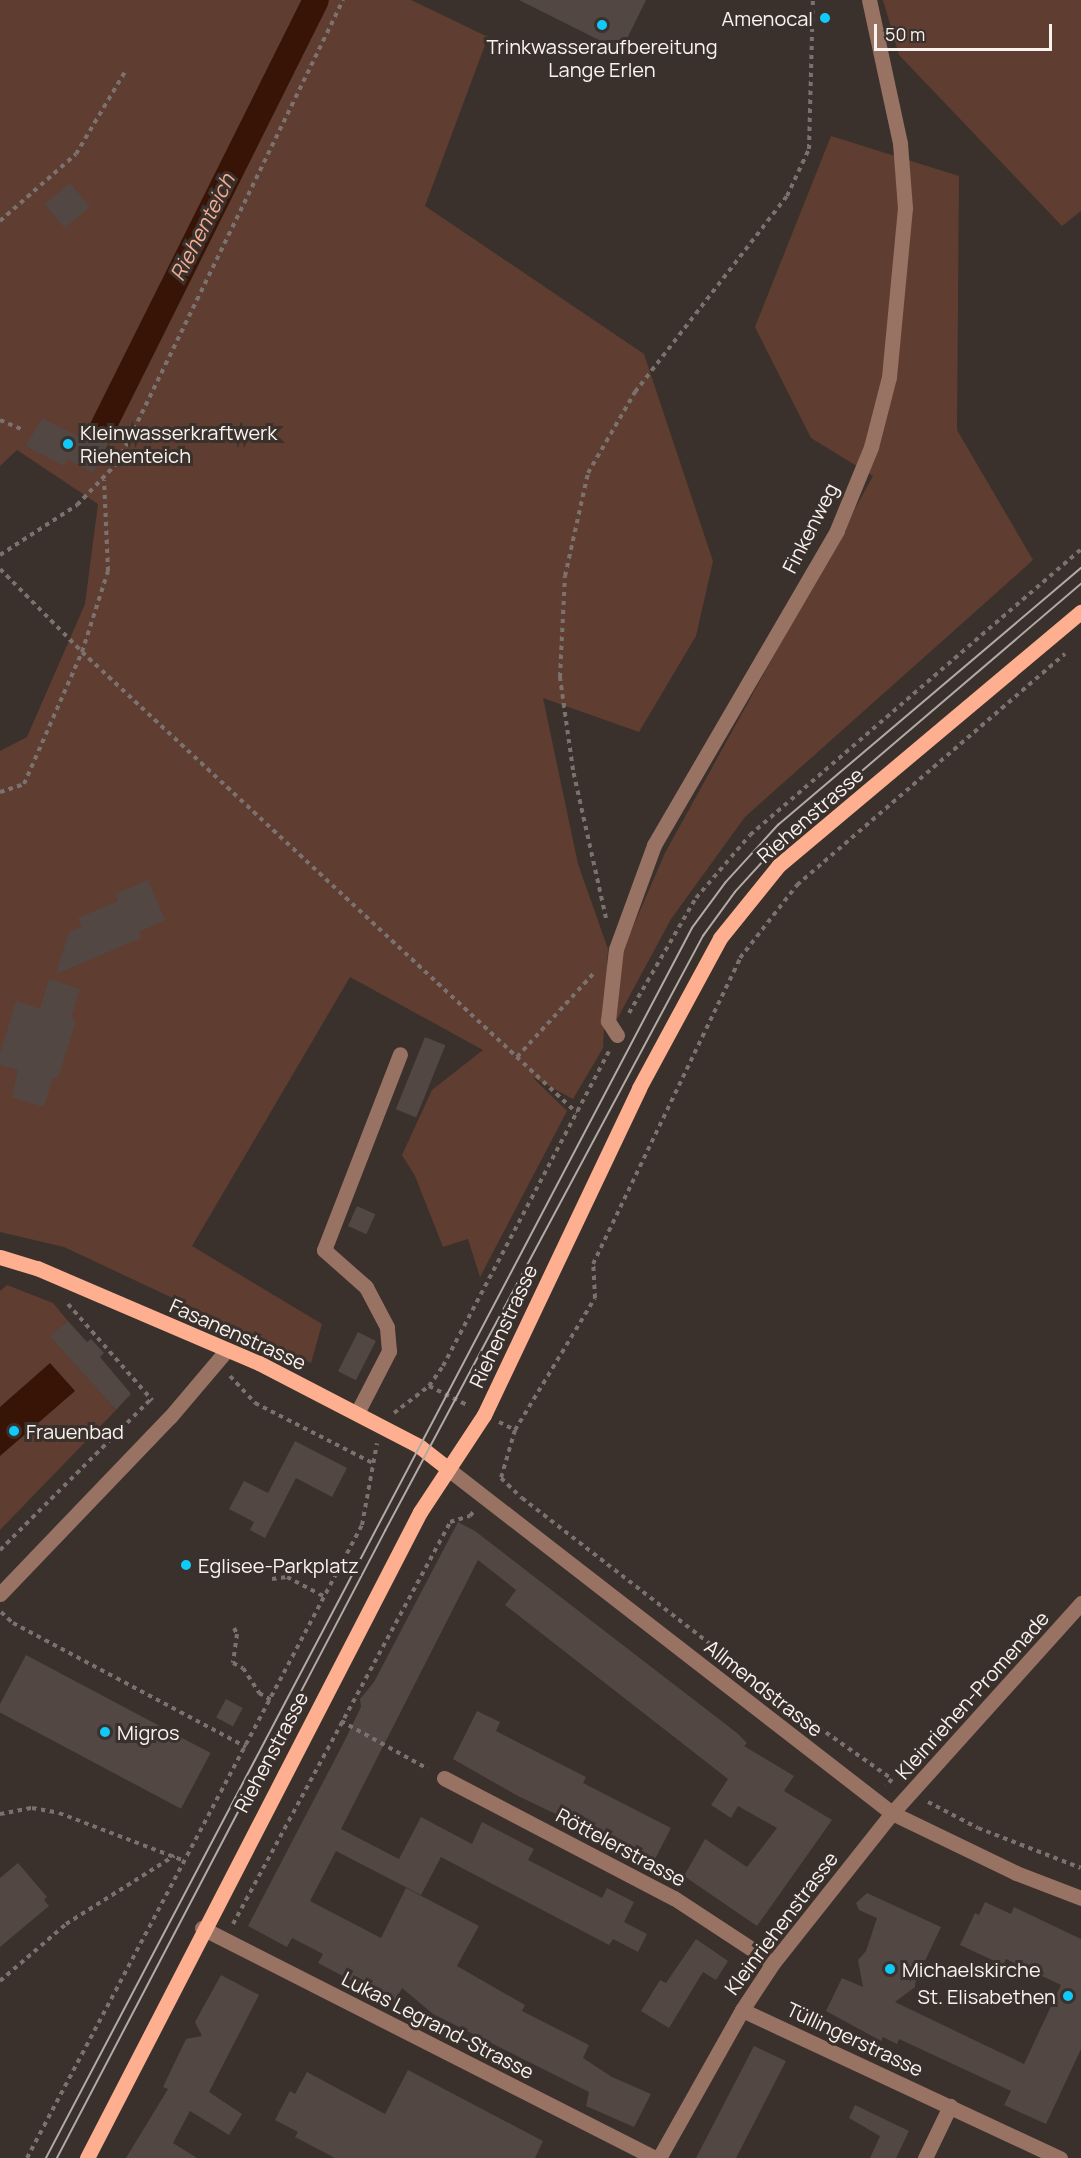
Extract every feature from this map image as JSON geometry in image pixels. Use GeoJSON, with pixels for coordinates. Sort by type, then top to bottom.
{"type":"FeatureCollection","features":[{"type":"Feature","properties":{"kind":"main road","name":"Riehenstrasse"},"geometry":{"type":"LineString","coordinates":[[87,2158],[202,1928],[415,1522],[484,1415],[639,1088],[720,938],[779,865],[1081,612]]}},
{"type":"Feature","properties":{"kind":"main road","name":"Fasanenstrasse"},"geometry":{"type":"LineString","coordinates":[[0,1257],[67,1281],[222,1356],[259,1363],[418,1446],[448,1469]]}},
{"type":"Feature","properties":{"kind":"street","name":"Finkenweg"},"geometry":{"type":"LineString","coordinates":[[617,1035],[608,1021],[616,949],[654,845],[837,530],[874,437],[889,377],[905,208],[900,143],[869,0]]}},
{"type":"Feature","properties":{"kind":"street"},"geometry":{"type":"LineString","coordinates":[[357,1413],[389,1351],[387,1327],[366,1287],[324,1250],[400,1054]]}},
{"type":"Feature","properties":{"kind":"street"},"geometry":{"type":"LineString","coordinates":[[0,1594],[170,1417],[222,1356]]}},
{"type":"Feature","properties":{"kind":"street","name":"Allmendstrasse"},"geometry":{"type":"LineString","coordinates":[[448,1469],[892,1813],[1016,1873],[1081,1898]]}},
{"type":"Feature","properties":{"kind":"street","name":"Kleinriehen-Promenade"},"geometry":{"type":"LineString","coordinates":[[892,1813],[913,1793],[1081,1603]]}},
{"type":"Feature","properties":{"kind":"street","name":"Röttelerstrasse"},"geometry":{"type":"LineString","coordinates":[[444,1778],[674,1898],[772,1963]]}},
{"type":"Feature","properties":{"kind":"street","name":"Kleinriehenstrasse"},"geometry":{"type":"LineString","coordinates":[[657,2158],[742,2010],[772,1963],[892,1813]]}},
{"type":"Feature","properties":{"kind":"street","name":"Lukas Legrand-Strasse"},"geometry":{"type":"LineString","coordinates":[[202,1928],[657,2158]]}},
{"type":"Feature","properties":{"kind":"street","name":"Tüllingerstrasse"},"geometry":{"type":"LineString","coordinates":[[742,2010],[1060,2158]]}},
{"type":"Feature","properties":{"kind":"street"},"geometry":{"type":"LineString","coordinates":[[925,2158],[950,2106]]}},
{"type":"Feature","properties":{"kind":"path"},"geometry":{"type":"LineString","coordinates":[[0,555],[77,505],[104,479],[130,440],[344,0]]}},
{"type":"Feature","properties":{"kind":"path"},"geometry":{"type":"LineString","coordinates":[[517,1057],[616,949],[571,759],[560,678],[565,576],[594,463],[635,392],[787,196],[809,149],[813,0]]}},
{"type":"Feature","properties":{"kind":"path"},"geometry":{"type":"LineString","coordinates":[[0,220],[76,154],[126,70]]}},
{"type":"Feature","properties":{"kind":"path"},"geometry":{"type":"LineString","coordinates":[[0,420],[21,429]]}},
{"type":"Feature","properties":{"kind":"path"},"geometry":{"type":"LineString","coordinates":[[0,792],[24,784],[82,652],[108,572],[104,479]]}},
{"type":"Feature","properties":{"kind":"path"},"geometry":{"type":"LineString","coordinates":[[392,1414],[429,1386],[472,1314],[617,1035],[696,898],[750,835],[1081,549]]}},
{"type":"Feature","properties":{"kind":"path"},"geometry":{"type":"LineString","coordinates":[[0,569],[82,652],[577,1113]]}},
{"type":"Feature","properties":{"kind":"path"},"geometry":{"type":"LineString","coordinates":[[1072,648],[797,885],[740,958],[592,1264],[595,1298],[516,1430],[501,1478],[522,1498],[804,1717],[892,1779],[978,1828],[1081,1868]]}},
{"type":"Feature","properties":{"kind":"path"},"geometry":{"type":"LineString","coordinates":[[60,1294],[151,1399],[170,1417]]}},
{"type":"Feature","properties":{"kind":"path"},"geometry":{"type":"LineString","coordinates":[[27,2158],[362,1525],[373,1463],[255,1403],[222,1356]]}},
{"type":"Feature","properties":{"kind":"path"},"geometry":{"type":"LineString","coordinates":[[429,1386],[516,1430]]}},
{"type":"Feature","properties":{"kind":"path"},"geometry":{"type":"LineString","coordinates":[[0,1551],[151,1399]]}},
{"type":"Feature","properties":{"kind":"path"},"geometry":{"type":"LineString","coordinates":[[224,1940],[450,1522],[470,1516],[484,1499]]}},
{"type":"Feature","properties":{"kind":"path"},"geometry":{"type":"LineString","coordinates":[[272,1579],[287,1577],[325,1598]]}},
{"type":"Feature","properties":{"kind":"path"},"geometry":{"type":"LineString","coordinates":[[0,1612],[13,1623],[246,1747]]}},
{"type":"Feature","properties":{"kind":"path"},"geometry":{"type":"LineString","coordinates":[[234,1628],[237,1634],[233,1663],[243,1668],[259,1693],[271,1700]]}},
{"type":"Feature","properties":{"kind":"path"},"geometry":{"type":"LineString","coordinates":[[341,1721],[444,1778]]}},
{"type":"Feature","properties":{"kind":"path"},"geometry":{"type":"LineString","coordinates":[[874,1799],[892,1779]]}},
{"type":"Feature","properties":{"kind":"path"},"geometry":{"type":"LineString","coordinates":[[0,1814],[32,1808],[59,1813],[185,1861]]}},
{"type":"Feature","properties":{"kind":"path"},"geometry":{"type":"LineString","coordinates":[[0,1980],[66,1924],[174,1857]]}},
{"type":"Feature","properties":{"kind":"shaded area"},"geometry":{"type":"Polygon","coordinates":[[[0,0],[411,0],[488,37],[425,206],[644,354],[713,561],[696,636],[639,732],[543,698],[578,864],[608,949],[603,1048],[573,1099],[532,1077],[567,1111],[480,1277],[468,1239],[443,1247],[415,1176],[402,1155],[432,1090],[483,1050],[350,977],[192,1246],[322,1324],[311,1363],[64,1247],[0,1232],[0,751],[27,737],[85,604],[98,504],[17,450],[0,466],[0,0]]]}},
{"type":"Feature","properties":{"kind":"shaded area"},"geometry":{"type":"Polygon","coordinates":[[[883,0],[1081,0],[1081,211],[1062,226],[899,55],[883,0]]]}},
{"type":"Feature","properties":{"kind":"shaded area"},"geometry":{"type":"Polygon","coordinates":[[[831,136],[959,176],[957,430],[1033,560],[745,817],[671,919],[615,1023],[622,952],[665,853],[873,476],[811,438],[755,327],[831,136]]]}},
{"type":"Feature","properties":{"kind":"shaded area","name":"Frauenbad"},"geometry":{"type":"Polygon","coordinates":[[[7,1285],[53,1303],[68,1321],[51,1336],[116,1410],[0,1530],[0,1291],[7,1285]]]}},
{"type":"Feature","properties":{"kind":"shaded area","name":"Frauenbad"},"geometry":{"type":"Polygon","coordinates":[[[50,1363],[75,1391],[0,1456],[0,1407],[50,1363]]]}},
{"type":"Feature","properties":{"kind":"building","name":"Trinkwasseraufbereitung Lange Erlen"},"geometry":{"type":"Polygon","coordinates":[[[519,0],[646,0],[621,51],[519,0]]]}},
{"type":"Feature","properties":{"kind":"building"},"geometry":{"type":"Polygon","coordinates":[[[70,183],[90,207],[65,228],[45,204],[70,183]]]}},
{"type":"Feature","properties":{"kind":"building","name":"Kleinwasserkraftwerk Riehenteich"},"geometry":{"type":"Polygon","coordinates":[[[42,418],[79,437],[84,427],[110,441],[93,473],[67,459],[64,466],[26,446],[42,418]]]}},
{"type":"Feature","properties":{"kind":"building"},"geometry":{"type":"Polygon","coordinates":[[[148,880],[165,920],[139,932],[141,938],[56,974],[69,932],[82,927],[78,918],[118,901],[115,894],[148,880]]]}},
{"type":"Feature","properties":{"kind":"building"},"geometry":{"type":"Polygon","coordinates":[[[49,979],[80,989],[71,1018],[76,1020],[58,1078],[53,1077],[44,1107],[12,1097],[18,1070],[0,1065],[0,1054],[16,1001],[40,1009],[49,979]]]}},
{"type":"Feature","properties":{"kind":"building"},"geometry":{"type":"Polygon","coordinates":[[[425,1037],[445,1045],[416,1118],[396,1109],[425,1037]]]}},
{"type":"Feature","properties":{"kind":"building"},"geometry":{"type":"Polygon","coordinates":[[[357,1206],[375,1214],[366,1234],[348,1226],[357,1206]]]}},
{"type":"Feature","properties":{"kind":"building"},"geometry":{"type":"Polygon","coordinates":[[[68,1321],[87,1342],[91,1339],[104,1353],[100,1357],[131,1394],[116,1410],[50,1336],[68,1321]]]}},
{"type":"Feature","properties":{"kind":"building"},"geometry":{"type":"Polygon","coordinates":[[[358,1332],[376,1341],[356,1380],[338,1371],[358,1332]]]}},
{"type":"Feature","properties":{"kind":"building"},"geometry":{"type":"Polygon","coordinates":[[[295,1441],[347,1468],[332,1497],[296,1478],[265,1538],[250,1530],[254,1522],[229,1509],[244,1481],[268,1493],[295,1441]]]}},
{"type":"Feature","properties":{"kind":"building"},"geometry":{"type":"Polygon","coordinates":[[[458,1522],[475,1531],[737,1733],[747,1743],[744,1746],[794,1776],[784,1791],[832,1820],[757,1926],[684,1876],[705,1839],[747,1867],[777,1828],[738,1806],[731,1818],[711,1805],[728,1779],[505,1605],[516,1590],[478,1560],[341,1829],[399,1859],[421,1817],[472,1844],[482,1822],[534,1849],[528,1860],[602,1898],[607,1888],[634,1902],[624,1922],[647,1934],[638,1952],[613,1939],[609,1945],[441,1857],[421,1895],[336,1851],[310,1901],[381,1938],[406,1888],[479,1926],[457,1966],[525,2005],[522,2011],[589,2045],[583,2058],[612,2077],[651,2094],[634,2127],[586,2106],[589,2092],[433,2014],[402,1988],[394,2003],[318,1963],[323,1954],[292,1938],[287,1947],[248,1926],[344,1742],[361,1707],[360,1699],[374,1682],[458,1522]]]}},
{"type":"Feature","properties":{"kind":"building","name":"Migros"},"geometry":{"type":"Polygon","coordinates":[[[26,1655],[211,1753],[181,1809],[0,1713],[0,1704],[26,1655]]]}},
{"type":"Feature","properties":{"kind":"building"},"geometry":{"type":"Polygon","coordinates":[[[226,1699],[243,1708],[233,1726],[216,1718],[226,1699]]]}},
{"type":"Feature","properties":{"kind":"building"},"geometry":{"type":"Polygon","coordinates":[[[477,1711],[500,1722],[496,1731],[586,1777],[583,1783],[671,1828],[654,1861],[516,1795],[453,1759],[477,1711]]]}},
{"type":"Feature","properties":{"kind":"building"},"geometry":{"type":"Polygon","coordinates":[[[18,1863],[47,1897],[44,1900],[49,1906],[0,1947],[0,1878],[18,1863]]]}},
{"type":"Feature","properties":{"kind":"building"},"geometry":{"type":"Polygon","coordinates":[[[867,1893],[941,1927],[924,1963],[925,1969],[916,1975],[915,1987],[895,2002],[1024,2064],[1061,1985],[1006,1959],[1003,1965],[960,1945],[975,1913],[979,1915],[985,1902],[1011,1914],[1014,1907],[1081,1939],[1081,2049],[1046,2124],[1004,2105],[1011,2091],[899,2039],[897,2044],[883,2037],[881,2041],[826,2011],[842,1978],[863,1987],[858,1960],[866,1951],[877,1918],[859,1910],[856,1903],[867,1893]]]}},
{"type":"Feature","properties":{"kind":"building"},"geometry":{"type":"Polygon","coordinates":[[[696,1939],[728,1961],[716,1980],[703,1972],[669,2028],[641,2011],[660,1980],[666,1983],[696,1939]]]}},
{"type":"Feature","properties":{"kind":"building"},"geometry":{"type":"Polygon","coordinates":[[[221,1975],[259,1995],[209,2092],[242,2114],[229,2135],[190,2111],[173,2143],[197,2158],[126,2158],[168,2089],[163,2087],[186,2039],[202,2036],[195,2022],[221,1975]]]}},
{"type":"Feature","properties":{"kind":"building"},"geometry":{"type":"Polygon","coordinates":[[[754,2046],[786,2061],[736,2158],[696,2158],[754,2046]]]}},
{"type":"Feature","properties":{"kind":"building"},"geometry":{"type":"Polygon","coordinates":[[[408,2070],[543,2141],[535,2158],[335,2158],[295,2137],[298,2132],[275,2120],[290,2091],[295,2094],[307,2072],[385,2114],[408,2070]]]}},
{"type":"Feature","properties":{"kind":"building"},"geometry":{"type":"Polygon","coordinates":[[[855,2105],[909,2131],[896,2158],[870,2158],[880,2136],[849,2118],[855,2105]]]}},
{"type":"Feature","properties":{"kind":"waterway","name":"Riehenteich"},"geometry":{"type":"LineString","coordinates":[[89,455],[316,0]]}},
{"type":"Feature","properties":{"kind":"tram line"},"geometry":{"type":"LineString","coordinates":[[46,2158],[692,928],[725,883],[778,825],[1081,568]]}},
{"type":"Feature","properties":{"kind":"tram line"},"geometry":{"type":"LineString","coordinates":[[57,2158],[385,1531],[703,936],[735,892],[787,835],[1081,584]]}},
{"type":"Feature","properties":{"kind":"place","name":"Amenocal"},"geometry":{"type":"Point","coordinates":[825,18]}},
{"type":"Feature","properties":{"kind":"place","name":"Trinkwasseraufbereitung Lange Erlen"},"geometry":{"type":"Point","coordinates":[602,25]}},
{"type":"Feature","properties":{"kind":"place","name":"Kleinwasserkraftwerk Riehenteich"},"geometry":{"type":"Point","coordinates":[68,444]}},
{"type":"Feature","properties":{"kind":"place","name":"Frauenbad"},"geometry":{"type":"Point","coordinates":[14,1431]}},
{"type":"Feature","properties":{"kind":"place","name":"Eglisee-Parkplatz"},"geometry":{"type":"Point","coordinates":[186,1565]}},
{"type":"Feature","properties":{"kind":"place","name":"Migros"},"geometry":{"type":"Point","coordinates":[105,1732]}},
{"type":"Feature","properties":{"kind":"place","name":"Michaelskirche"},"geometry":{"type":"Point","coordinates":[890,1969]}},
{"type":"Feature","properties":{"kind":"place","name":"St. Elisabethen"},"geometry":{"type":"Point","coordinates":[1068,1996]}}]}
